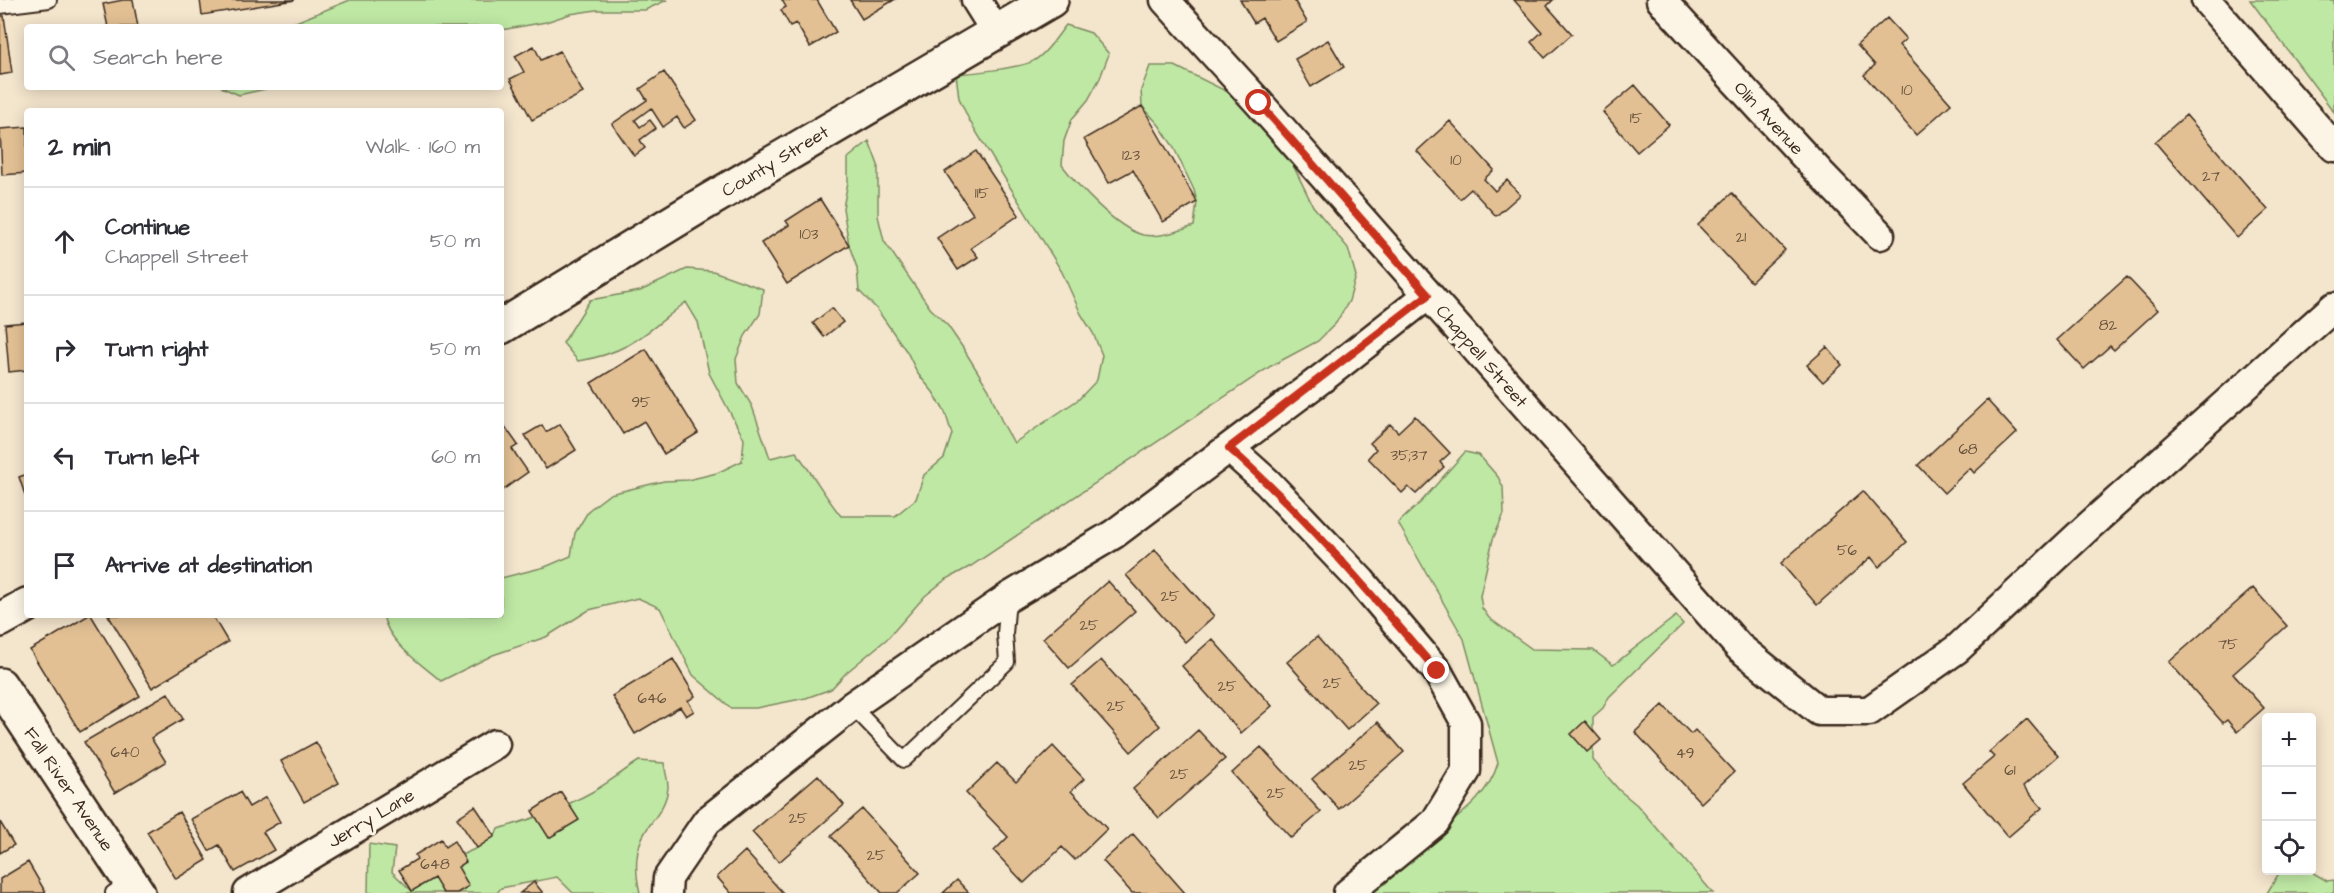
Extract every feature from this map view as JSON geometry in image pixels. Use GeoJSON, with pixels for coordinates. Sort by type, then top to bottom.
{"type":"FeatureCollection","features":[{"type":"Feature","properties":{"kind":"street"},"geometry":{"type":"LineString","coordinates":[[976,0],[996,32]]}},
{"type":"Feature","properties":{"kind":"street","name":"County Street"},"geometry":{"type":"LineString","coordinates":[[504,325],[696,208],[1051,0]]}},
{"type":"Feature","properties":{"kind":"street","name":"Chappell Street"},"geometry":{"type":"LineString","coordinates":[[1164,0],[1259,103],[1739,647],[1819,711],[1869,711],[1957,649],[2089,526],[2334,307]]}},
{"type":"Feature","properties":{"kind":"street","name":"Olin Avenue"},"geometry":{"type":"LineString","coordinates":[[1661,0],[1880,235]]}},
{"type":"Feature","properties":{"kind":"street"},"geometry":{"type":"LineString","coordinates":[[2206,0],[2334,147]]}},
{"type":"Feature","properties":{"kind":"street"},"geometry":{"type":"LineString","coordinates":[[667,893],[668,878],[707,821],[852,706],[1008,597],[1114,534],[1428,295]]}},
{"type":"Feature","properties":{"kind":"street"},"geometry":{"type":"LineString","coordinates":[[1229,448],[1267,482],[1368,590],[1437,671],[1466,723],[1466,771],[1435,822],[1348,893]]}},
{"type":"Feature","properties":{"kind":"street"},"geometry":{"type":"LineString","coordinates":[[0,620],[24,607]]}},
{"type":"Feature","properties":{"kind":"street","name":"Fall River Avenue"},"geometry":{"type":"LineString","coordinates":[[0,685],[127,889]]}},
{"type":"Feature","properties":{"kind":"street","name":"Jerry Lane"},"geometry":{"type":"LineString","coordinates":[[248,893],[495,744]]}},
{"type":"Feature","properties":{"kind":"lane"},"geometry":{"type":"LineString","coordinates":[[0,6],[49,0]]}},
{"type":"Feature","properties":{"kind":"lane"},"geometry":{"type":"LineString","coordinates":[[852,706],[904,760],[1007,662],[1005,634],[1008,597]]}},
{"type":"Feature","properties":{"kind":"green space"},"geometry":{"type":"Polygon","coordinates":[[[350,0],[667,0],[645,10],[596,10],[504,29],[504,24],[288,24],[350,0]]]}},
{"type":"Feature","properties":{"kind":"green space"},"geometry":{"type":"Polygon","coordinates":[[[2250,0],[2334,0],[2334,112],[2250,0]]]}},
{"type":"Feature","properties":{"kind":"green space"},"geometry":{"type":"Polygon","coordinates":[[[1066,25],[1091,33],[1109,54],[1088,100],[1072,119],[1064,141],[1062,165],[1110,216],[1143,235],[1169,234],[1194,226],[1197,202],[1194,190],[1173,146],[1142,106],[1141,90],[1150,66],[1175,66],[1242,99],[1289,157],[1313,206],[1348,248],[1356,276],[1349,301],[1336,323],[1318,341],[1271,366],[971,566],[945,580],[925,596],[888,638],[847,672],[831,689],[806,698],[756,708],[731,708],[693,675],[660,608],[638,598],[589,610],[546,637],[493,655],[441,681],[398,643],[391,635],[384,618],[504,618],[504,577],[545,567],[571,556],[575,533],[589,510],[610,494],[664,481],[688,480],[717,473],[742,461],[744,439],[709,373],[698,322],[686,302],[637,340],[611,353],[578,361],[563,343],[590,300],[640,291],[687,269],[713,271],[763,289],[760,314],[745,336],[736,359],[738,383],[752,406],[770,458],[796,452],[841,516],[895,516],[916,499],[924,475],[944,458],[952,434],[945,412],[933,392],[918,374],[907,352],[876,308],[859,291],[857,268],[849,245],[843,208],[848,182],[848,158],[869,141],[878,165],[878,216],[884,241],[930,308],[948,326],[963,348],[989,390],[1002,422],[1014,443],[1079,399],[1097,380],[1102,355],[1062,272],[969,120],[959,98],[956,74],[997,70],[1029,63],[1044,53],[1066,25]]]}},
{"type":"Feature","properties":{"kind":"green space"},"geometry":{"type":"Polygon","coordinates":[[[228,90],[261,90],[239,95],[228,90]]]}},
{"type":"Feature","properties":{"kind":"green space"},"geometry":{"type":"Polygon","coordinates":[[[1465,452],[1479,455],[1498,477],[1503,487],[1504,514],[1493,539],[1480,596],[1482,608],[1489,618],[1532,649],[1593,650],[1613,665],[1676,616],[1683,624],[1609,697],[1603,708],[1593,717],[1593,760],[1619,790],[1637,805],[1713,893],[1366,893],[1461,815],[1487,787],[1498,763],[1464,639],[1398,523],[1420,503],[1465,452]]]}},
{"type":"Feature","properties":{"kind":"green space"},"geometry":{"type":"Polygon","coordinates":[[[639,761],[664,763],[668,787],[663,804],[640,844],[637,877],[640,893],[573,893],[557,877],[501,888],[497,893],[368,893],[369,844],[395,848],[392,872],[412,891],[434,878],[455,858],[477,848],[495,836],[498,829],[522,822],[581,798],[639,761]]]}},
{"type":"Feature","properties":{"kind":"green space"},"geometry":{"type":"Polygon","coordinates":[[[2278,875],[2316,875],[2327,881],[2334,880],[2334,893],[2267,893],[2278,875]]]}},
{"type":"Feature","properties":{"kind":"building"},"geometry":{"type":"Polygon","coordinates":[[[133,0],[137,24],[107,24],[103,4],[133,0]]]}},
{"type":"Feature","properties":{"kind":"building"},"geometry":{"type":"Polygon","coordinates":[[[200,0],[295,0],[202,15],[200,0]]]}},
{"type":"Feature","properties":{"kind":"building"},"geometry":{"type":"Polygon","coordinates":[[[782,0],[817,0],[836,32],[810,47],[796,23],[790,26],[781,10],[786,7],[782,0]]]}},
{"type":"Feature","properties":{"kind":"building"},"geometry":{"type":"Polygon","coordinates":[[[850,0],[894,0],[862,19],[850,0]]]}},
{"type":"Feature","properties":{"kind":"building"},"geometry":{"type":"Polygon","coordinates":[[[1240,0],[1294,0],[1307,22],[1276,41],[1262,18],[1254,23],[1240,0]]]}},
{"type":"Feature","properties":{"kind":"building"},"geometry":{"type":"Polygon","coordinates":[[[1514,0],[1553,0],[1547,6],[1572,34],[1545,58],[1531,42],[1542,32],[1514,0]]]}},
{"type":"Feature","properties":{"kind":"building"},"geometry":{"type":"Polygon","coordinates":[[[0,16],[4,16],[12,73],[0,75],[0,16]]]}},
{"type":"Feature","properties":{"kind":"building"},"geometry":{"type":"Polygon","coordinates":[[[1887,18],[1906,39],[1899,45],[1951,104],[1916,135],[1864,75],[1875,65],[1857,45],[1887,18]]]}},
{"type":"Feature","properties":{"kind":"building"},"geometry":{"type":"Polygon","coordinates":[[[1328,40],[1344,67],[1311,87],[1295,59],[1328,40]]]}},
{"type":"Feature","properties":{"kind":"building"},"geometry":{"type":"Polygon","coordinates":[[[534,46],[541,60],[560,51],[583,93],[532,120],[510,79],[524,72],[515,56],[534,46]]]}},
{"type":"Feature","properties":{"kind":"building"},"geometry":{"type":"Polygon","coordinates":[[[664,72],[696,120],[684,128],[677,117],[663,127],[651,108],[635,120],[640,127],[650,120],[656,128],[640,140],[645,148],[634,156],[612,124],[647,100],[640,89],[664,72]]]}},
{"type":"Feature","properties":{"kind":"building"},"geometry":{"type":"Polygon","coordinates":[[[1635,85],[1669,125],[1637,152],[1603,112],[1635,85]]]}},
{"type":"Feature","properties":{"kind":"building"},"geometry":{"type":"Polygon","coordinates":[[[1142,106],[1197,202],[1163,222],[1133,170],[1109,183],[1084,139],[1142,106]]]}},
{"type":"Feature","properties":{"kind":"building"},"geometry":{"type":"Polygon","coordinates":[[[2186,115],[2268,210],[2237,238],[2155,142],[2186,115]]]}},
{"type":"Feature","properties":{"kind":"building"},"geometry":{"type":"Polygon","coordinates":[[[1450,121],[1494,170],[1484,179],[1495,191],[1507,180],[1520,195],[1496,216],[1471,189],[1460,199],[1417,151],[1450,121]]]}},
{"type":"Feature","properties":{"kind":"building"},"geometry":{"type":"Polygon","coordinates":[[[24,127],[24,173],[2,175],[0,129],[24,127]]]}},
{"type":"Feature","properties":{"kind":"building"},"geometry":{"type":"Polygon","coordinates":[[[976,151],[1019,215],[971,248],[978,257],[958,270],[937,238],[973,214],[945,172],[976,151]]]}},
{"type":"Feature","properties":{"kind":"building"},"geometry":{"type":"Polygon","coordinates":[[[1732,193],[1785,250],[1751,282],[1698,225],[1732,193]]]}},
{"type":"Feature","properties":{"kind":"building"},"geometry":{"type":"Polygon","coordinates":[[[820,199],[849,245],[787,284],[761,243],[789,225],[786,221],[820,199]]]}},
{"type":"Feature","properties":{"kind":"building"},"geometry":{"type":"Polygon","coordinates":[[[2127,277],[2158,310],[2114,350],[2110,346],[2084,369],[2057,340],[2127,277]]]}},
{"type":"Feature","properties":{"kind":"building"},"geometry":{"type":"Polygon","coordinates":[[[832,308],[843,322],[824,337],[813,323],[832,308]]]}},
{"type":"Feature","properties":{"kind":"building"},"geometry":{"type":"Polygon","coordinates":[[[24,322],[24,370],[9,372],[5,324],[24,322]]]}},
{"type":"Feature","properties":{"kind":"building"},"geometry":{"type":"Polygon","coordinates":[[[1827,347],[1842,365],[1823,382],[1807,365],[1827,347]]]}},
{"type":"Feature","properties":{"kind":"building"},"geometry":{"type":"Polygon","coordinates":[[[646,349],[698,433],[664,454],[644,421],[623,434],[591,383],[646,349]]]}},
{"type":"Feature","properties":{"kind":"building"},"geometry":{"type":"Polygon","coordinates":[[[1987,400],[2017,433],[1974,473],[1970,468],[1944,493],[1918,465],[1987,400]]]}},
{"type":"Feature","properties":{"kind":"building"},"geometry":{"type":"Polygon","coordinates":[[[1415,416],[1450,453],[1440,462],[1444,467],[1416,494],[1408,487],[1402,493],[1368,458],[1376,449],[1370,443],[1390,424],[1398,432],[1415,416]]]}},
{"type":"Feature","properties":{"kind":"building"},"geometry":{"type":"Polygon","coordinates":[[[560,424],[576,450],[546,469],[525,435],[542,425],[546,432],[560,424]]]}},
{"type":"Feature","properties":{"kind":"building"},"geometry":{"type":"Polygon","coordinates":[[[504,425],[518,445],[512,449],[528,472],[504,489],[504,425]]]}},
{"type":"Feature","properties":{"kind":"building"},"geometry":{"type":"Polygon","coordinates":[[[24,475],[24,492],[19,477],[24,475]]]}},
{"type":"Feature","properties":{"kind":"building"},"geometry":{"type":"Polygon","coordinates":[[[1863,491],[1907,542],[1879,567],[1871,557],[1817,605],[1781,563],[1863,491]]]}},
{"type":"Feature","properties":{"kind":"building"},"geometry":{"type":"Polygon","coordinates":[[[1155,550],[1214,616],[1185,642],[1126,575],[1155,550]]]}},
{"type":"Feature","properties":{"kind":"building"},"geometry":{"type":"Polygon","coordinates":[[[1108,581],[1135,611],[1069,668],[1043,638],[1108,581]]]}},
{"type":"Feature","properties":{"kind":"building"},"geometry":{"type":"Polygon","coordinates":[[[2253,588],[2287,626],[2233,674],[2264,708],[2237,732],[2227,720],[2223,723],[2169,662],[2253,588]]]}},
{"type":"Feature","properties":{"kind":"building"},"geometry":{"type":"Polygon","coordinates":[[[84,618],[93,618],[140,696],[80,732],[30,650],[84,618]]]}},
{"type":"Feature","properties":{"kind":"building"},"geometry":{"type":"Polygon","coordinates":[[[110,618],[214,618],[228,642],[152,688],[110,618]]]}},
{"type":"Feature","properties":{"kind":"building"},"geometry":{"type":"Polygon","coordinates":[[[1317,637],[1376,704],[1347,730],[1287,662],[1317,637]]]}},
{"type":"Feature","properties":{"kind":"building"},"geometry":{"type":"Polygon","coordinates":[[[1212,639],[1272,706],[1241,733],[1182,666],[1212,639]]]}},
{"type":"Feature","properties":{"kind":"building"},"geometry":{"type":"Polygon","coordinates":[[[673,659],[695,696],[688,701],[694,711],[686,716],[680,707],[635,734],[612,696],[673,659]]]}},
{"type":"Feature","properties":{"kind":"building"},"geometry":{"type":"Polygon","coordinates":[[[1101,660],[1160,726],[1131,752],[1072,685],[1101,660]]]}},
{"type":"Feature","properties":{"kind":"building"},"geometry":{"type":"Polygon","coordinates":[[[168,693],[183,719],[151,738],[166,762],[115,793],[84,742],[168,693]]]}},
{"type":"Feature","properties":{"kind":"building"},"geometry":{"type":"Polygon","coordinates":[[[1663,705],[1691,734],[1695,730],[1734,772],[1701,803],[1635,732],[1663,705]]]}},
{"type":"Feature","properties":{"kind":"building"},"geometry":{"type":"Polygon","coordinates":[[[2027,719],[2058,756],[2023,786],[2042,808],[2008,837],[1963,783],[1994,757],[1989,752],[2027,719]]]}},
{"type":"Feature","properties":{"kind":"building"},"geometry":{"type":"Polygon","coordinates":[[[1585,721],[1601,740],[1587,752],[1571,734],[1585,721]]]}},
{"type":"Feature","properties":{"kind":"building"},"geometry":{"type":"Polygon","coordinates":[[[1378,722],[1404,752],[1339,809],[1312,779],[1378,722]]]}},
{"type":"Feature","properties":{"kind":"building"},"geometry":{"type":"Polygon","coordinates":[[[1198,730],[1225,759],[1159,818],[1133,789],[1198,730]]]}},
{"type":"Feature","properties":{"kind":"building"},"geometry":{"type":"Polygon","coordinates":[[[316,742],[339,783],[304,802],[281,761],[316,742]]]}},
{"type":"Feature","properties":{"kind":"building"},"geometry":{"type":"Polygon","coordinates":[[[1053,746],[1084,779],[1071,791],[1107,829],[1075,860],[1062,847],[1024,883],[994,851],[1008,837],[966,793],[997,763],[1016,782],[1053,746]]]}},
{"type":"Feature","properties":{"kind":"building"},"geometry":{"type":"Polygon","coordinates":[[[1261,747],[1321,812],[1291,838],[1232,773],[1261,747]]]}},
{"type":"Feature","properties":{"kind":"building"},"geometry":{"type":"Polygon","coordinates":[[[818,775],[844,805],[779,862],[752,832],[818,775]]]}},
{"type":"Feature","properties":{"kind":"building"},"geometry":{"type":"Polygon","coordinates":[[[240,792],[249,807],[266,797],[280,822],[263,832],[274,850],[235,872],[219,845],[209,851],[191,819],[240,792]]]}},
{"type":"Feature","properties":{"kind":"building"},"geometry":{"type":"Polygon","coordinates":[[[561,792],[579,820],[549,838],[532,811],[561,792]]]}},
{"type":"Feature","properties":{"kind":"building"},"geometry":{"type":"Polygon","coordinates":[[[475,806],[495,836],[477,848],[457,818],[475,806]]]}},
{"type":"Feature","properties":{"kind":"building"},"geometry":{"type":"Polygon","coordinates":[[[862,809],[920,873],[897,893],[882,893],[831,836],[862,809]]]}},
{"type":"Feature","properties":{"kind":"building"},"geometry":{"type":"Polygon","coordinates":[[[179,812],[207,860],[176,879],[147,832],[179,812]]]}},
{"type":"Feature","properties":{"kind":"building"},"geometry":{"type":"Polygon","coordinates":[[[0,822],[14,845],[0,853],[0,822]]]}},
{"type":"Feature","properties":{"kind":"building"},"geometry":{"type":"Polygon","coordinates":[[[1133,834],[1185,893],[1132,893],[1103,861],[1133,834]]]}},
{"type":"Feature","properties":{"kind":"building"},"geometry":{"type":"Polygon","coordinates":[[[441,839],[445,847],[454,841],[466,862],[458,867],[469,886],[457,893],[443,893],[434,878],[412,891],[399,870],[417,859],[415,855],[441,839]]]}},
{"type":"Feature","properties":{"kind":"building"},"geometry":{"type":"Polygon","coordinates":[[[745,851],[783,893],[731,893],[717,877],[745,851]]]}},
{"type":"Feature","properties":{"kind":"building"},"geometry":{"type":"Polygon","coordinates":[[[28,862],[46,893],[0,893],[0,879],[28,862]]]}},
{"type":"Feature","properties":{"kind":"building"},"geometry":{"type":"Polygon","coordinates":[[[957,880],[969,893],[943,893],[957,880]]]}},
{"type":"Feature","properties":{"kind":"building"},"geometry":{"type":"Polygon","coordinates":[[[534,882],[543,893],[520,893],[534,882]]]}},
{"type":"Feature","properties":{"kind":"route"},"geometry":{"type":"LineString","coordinates":[[1259,103],[1428,295],[1229,448],[1267,482],[1361,581],[1437,671]]}}]}
